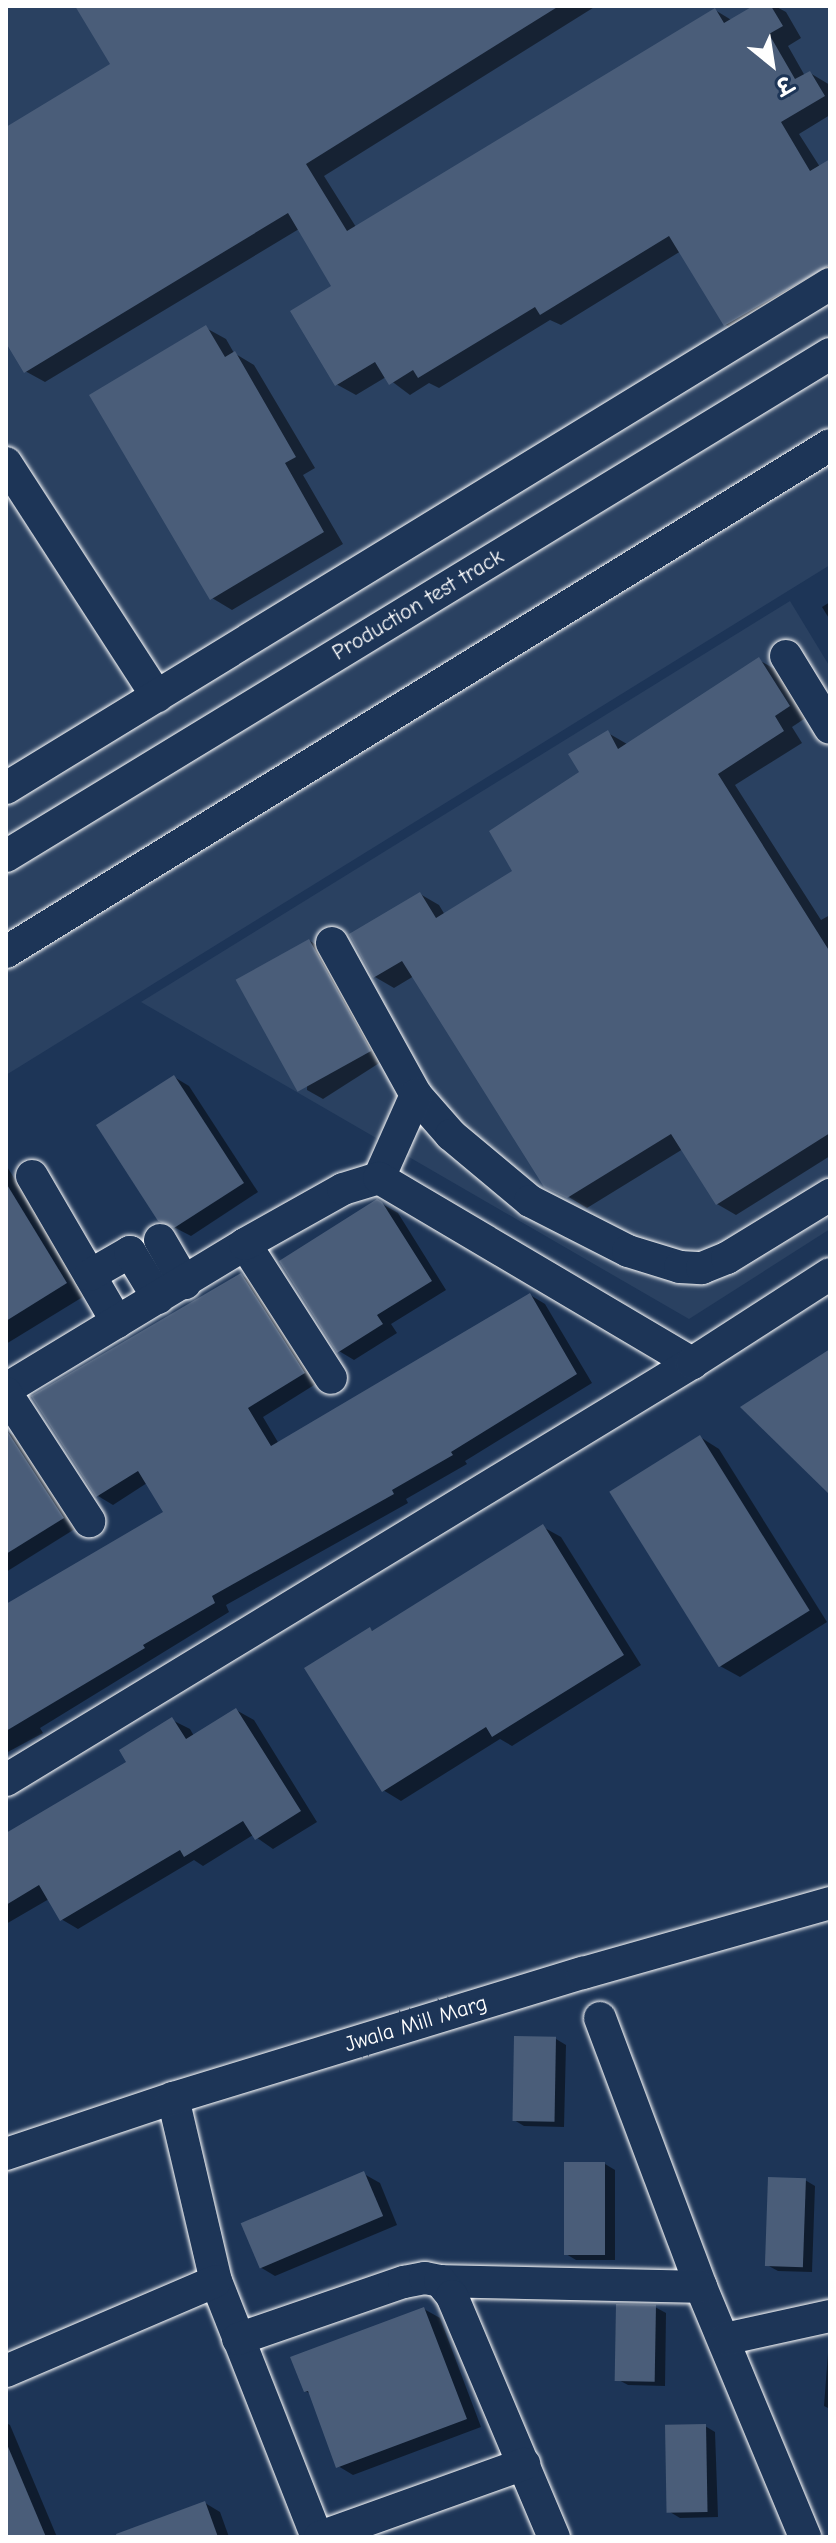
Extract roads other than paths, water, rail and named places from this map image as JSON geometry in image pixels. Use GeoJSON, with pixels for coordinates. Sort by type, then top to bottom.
{"type":"FeatureCollection","features":[{"type":"Feature","properties":{"kind":"street"},"geometry":{"type":"LineString","coordinates":[[6,788],[830,284]]}},
{"type":"Feature","properties":{"kind":"street","name":"Production test track"},"geometry":{"type":"LineString","coordinates":[[6,856],[830,354]]}},
{"type":"Feature","properties":{"kind":"street"},"geometry":{"type":"LineString","coordinates":[[6,952],[830,445]]}},
{"type":"Feature","properties":{"kind":"street"},"geometry":{"type":"LineString","coordinates":[[6,463],[157,696]]}},
{"type":"Feature","properties":{"kind":"street"},"geometry":{"type":"LineString","coordinates":[[786,656],[830,728]]}},
{"type":"Feature","properties":{"kind":"street"},"geometry":{"type":"LineString","coordinates":[[332,943],[416,1095],[473,1156],[530,1201],[628,1251],[680,1267],[702,1268],[727,1258],[830,1195]]}},
{"type":"Feature","properties":{"kind":"street"},"geometry":{"type":"LineString","coordinates":[[379,1178],[416,1095]]}},
{"type":"Feature","properties":{"kind":"street"},"geometry":{"type":"LineString","coordinates":[[32,1176],[117,1322]]}},
{"type":"Feature","properties":{"kind":"street"},"geometry":{"type":"LineString","coordinates":[[89,1521],[6,1391],[245,1244],[343,1189],[379,1178],[692,1363]]}},
{"type":"Feature","properties":{"kind":"street"},"geometry":{"type":"LineString","coordinates":[[160,1240],[171,1290]]}},
{"type":"Feature","properties":{"kind":"street"},"geometry":{"type":"LineString","coordinates":[[245,1244],[331,1378]]}},
{"type":"Feature","properties":{"kind":"street"},"geometry":{"type":"LineString","coordinates":[[90,1275],[131,1253],[171,1290]]}},
{"type":"Feature","properties":{"kind":"street"},"geometry":{"type":"LineString","coordinates":[[6,1780],[692,1363],[830,1274]]}},
{"type":"Feature","properties":{"kind":"street","name":"Jwala Mill Marg"},"geometry":{"type":"LineString","coordinates":[[9,2148],[583,1973],[830,1903]]}},
{"type":"Feature","properties":{"kind":"street"},"geometry":{"type":"LineString","coordinates":[[600,2018],[701,2287],[805,2537]]}},
{"type":"Feature","properties":{"kind":"street"},"geometry":{"type":"LineString","coordinates":[[173,2098],[216,2281],[319,2537],[524,2464]]}},
{"type":"Feature","properties":{"kind":"street"},"geometry":{"type":"LineString","coordinates":[[238,2339],[404,2282],[425,2278],[440,2281],[701,2287]]}},
{"type":"Feature","properties":{"kind":"street"},"geometry":{"type":"LineString","coordinates":[[6,2371],[216,2281]]}},
{"type":"Feature","properties":{"kind":"street"},"geometry":{"type":"LineString","coordinates":[[440,2281],[452,2296],[554,2537]]}},
{"type":"Feature","properties":{"kind":"street"},"geometry":{"type":"LineString","coordinates":[[725,2339],[830,2316]]}}]}
